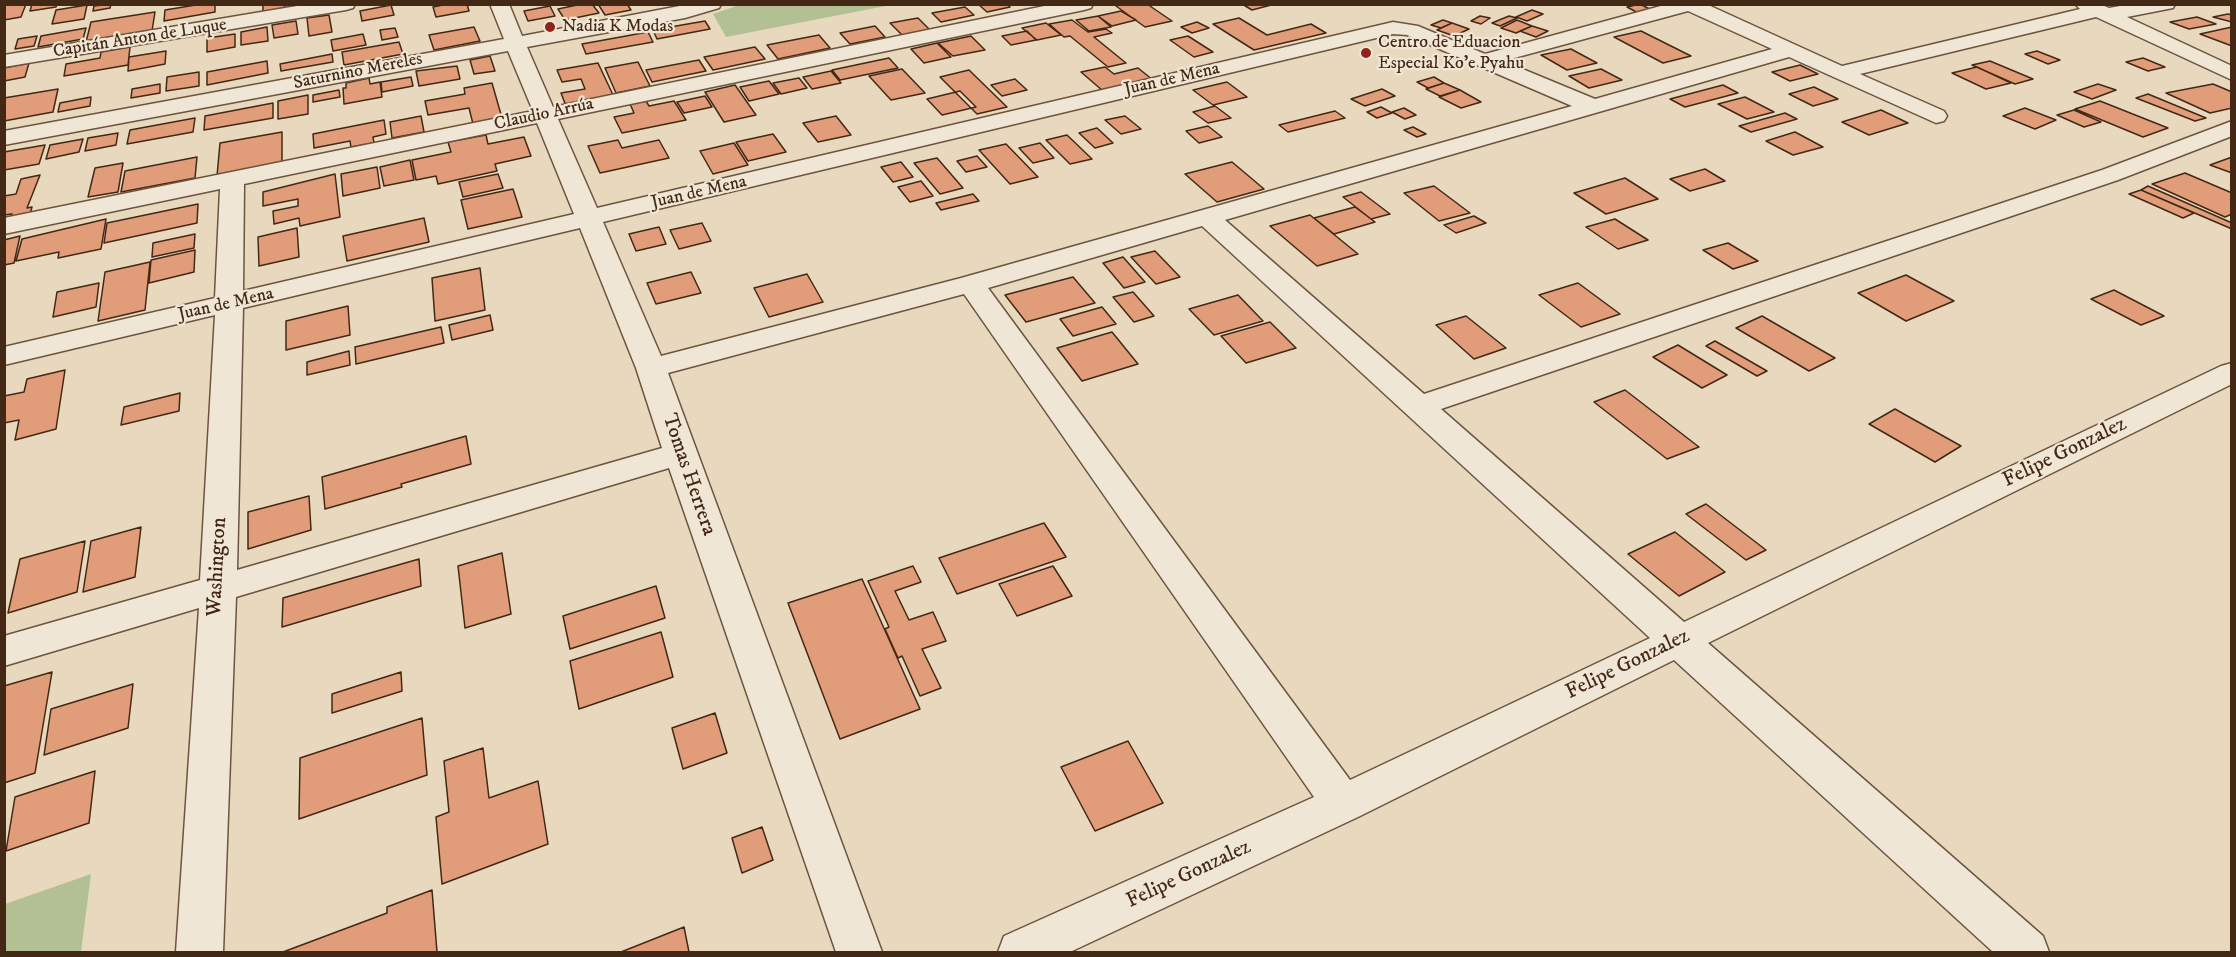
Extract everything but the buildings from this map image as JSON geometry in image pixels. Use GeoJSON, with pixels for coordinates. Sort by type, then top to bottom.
{"type":"FeatureCollection","features":[{"type":"Feature","properties":{"kind":"street","name":"Capitán Anton de Luque"},"geometry":{"type":"LineString","coordinates":[[4,61],[346,4]]}},
{"type":"Feature","properties":{"kind":"street","name":"Tomas Herrera"},"geometry":{"type":"LineString","coordinates":[[499,4],[651,368],[859,952]]}},
{"type":"Feature","properties":{"kind":"street","name":"Saturnino Mereles"},"geometry":{"type":"LineString","coordinates":[[4,138],[685,12],[712,4]]}},
{"type":"Feature","properties":{"kind":"street","name":"Claudio Arrúa"},"geometry":{"type":"LineString","coordinates":[[4,226],[232,181],[1034,9],[1084,4]]}},
{"type":"Feature","properties":{"kind":"street"},"geometry":{"type":"LineString","coordinates":[[1841,72],[2095,10],[2166,4]]}},
{"type":"Feature","properties":{"kind":"street"},"geometry":{"type":"LineString","coordinates":[[1481,61],[1691,5],[1936,116]]}},
{"type":"Feature","properties":{"kind":"street"},"geometry":{"type":"LineString","coordinates":[[2095,10],[2232,74]]}},
{"type":"Feature","properties":{"kind":"street","name":"Juan de Mena"},"geometry":{"type":"LineString","coordinates":[[4,356],[1393,28],[1411,30],[1481,61]]}},
{"type":"Feature","properties":{"kind":"street"},"geometry":{"type":"LineString","coordinates":[[651,368],[971,284],[1792,50]]}},
{"type":"Feature","properties":{"kind":"street"},"geometry":{"type":"LineString","coordinates":[[1481,61],[1594,107]]}},
{"type":"Feature","properties":{"kind":"street"},"geometry":{"type":"LineString","coordinates":[[1418,406],[2110,175],[2232,128]]}},
{"type":"Feature","properties":{"kind":"street","name":"Washington"},"geometry":{"type":"LineString","coordinates":[[199,952],[218,590],[232,181]]}},
{"type":"Feature","properties":{"kind":"street"},"geometry":{"type":"LineString","coordinates":[[1208,217],[2026,952]]}},
{"type":"Feature","properties":{"kind":"street"},"geometry":{"type":"LineString","coordinates":[[971,284],[1342,804]]}},
{"type":"Feature","properties":{"kind":"street","name":"Felipe Gonzalez"},"geometry":{"type":"LineString","coordinates":[[1022,952],[1342,804],[2232,372]]}},
{"type":"Feature","properties":{"kind":"street"},"geometry":{"type":"LineString","coordinates":[[4,651],[680,454]]}},
{"type":"Feature","properties":{"kind":"green space"},"geometry":{"type":"Polygon","coordinates":[[[742,4],[891,5],[726,37],[713,14],[742,4]]]}},
{"type":"Feature","properties":{"kind":"green space"},"geometry":{"type":"Polygon","coordinates":[[[91,874],[81,952],[5,952],[5,904],[91,874]]]}},
{"type":"Feature","properties":{"kind":"place","name":"Nadia K Modas"},"geometry":{"type":"Point","coordinates":[550,27]}},
{"type":"Feature","properties":{"kind":"place","name":"Centro de Eduacion Especial Ko'e Pyahu"},"geometry":{"type":"Point","coordinates":[1366,53]}}]}
